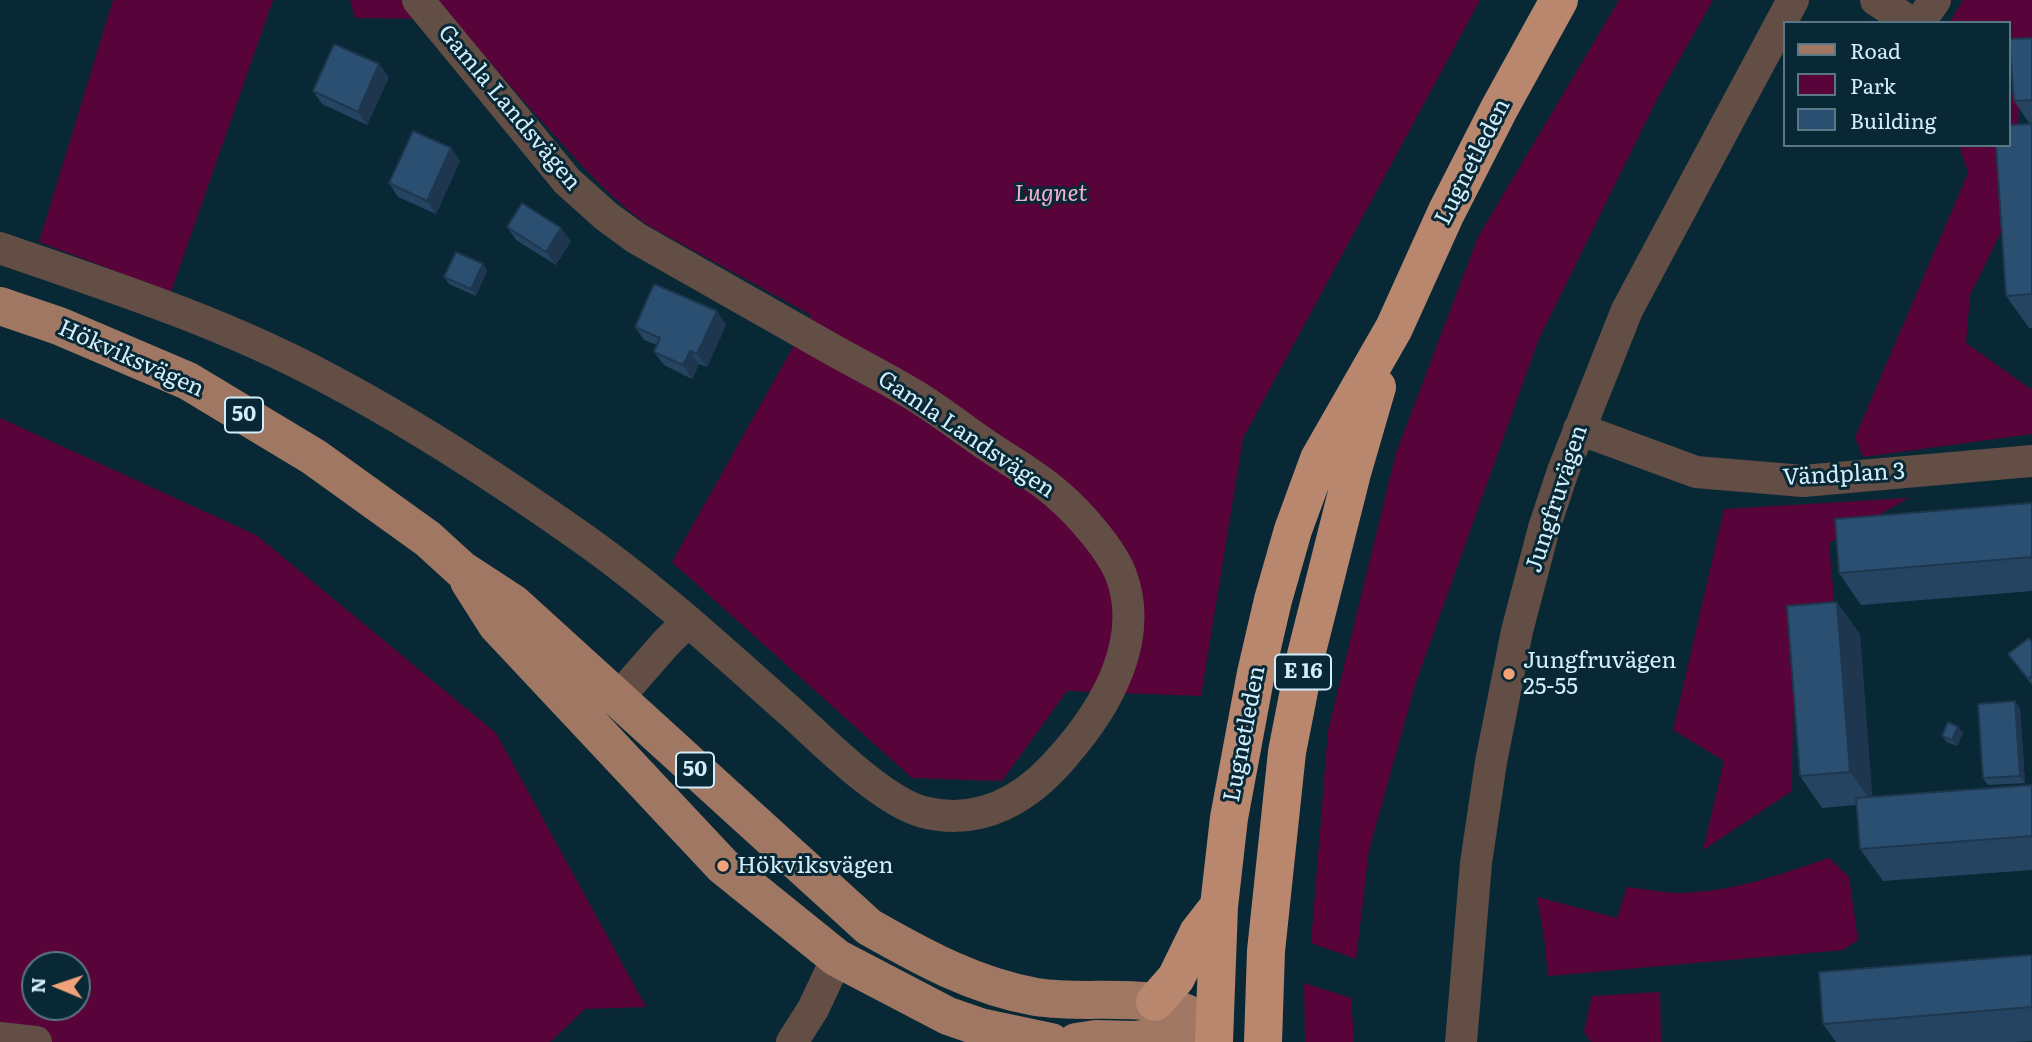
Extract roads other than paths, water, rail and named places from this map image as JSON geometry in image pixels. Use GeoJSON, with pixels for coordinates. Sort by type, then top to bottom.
{"type":"FeatureCollection","features":[{"type":"Feature","properties":{"kind":"highway","name":"Lugnetleden"},"geometry":{"type":"LineString","coordinates":[[1214,1033],[1219,906],[1229,818],[1256,673],[1293,530],[1319,459],[1394,328],[1446,213],[1559,0]]}},
{"type":"Feature","properties":{"kind":"highway","name":"Lugnetleden"},"geometry":{"type":"LineString","coordinates":[[1263,1033],[1267,938],[1287,752],[1306,655],[1352,473],[1394,328]]}},
{"type":"Feature","properties":{"kind":"highway"},"geometry":{"type":"LineString","coordinates":[[1156,1002],[1176,978],[1198,933],[1219,906]]}},
{"type":"Feature","properties":{"kind":"highway","name":"E 16"},"geometry":{"type":"LineString","coordinates":[[1214,1033],[1263,1033]]}},
{"type":"Feature","properties":{"kind":"main road","name":"Hökviksvägen"},"geometry":{"type":"LineString","coordinates":[[0,306],[59,326],[188,381],[314,457],[428,540],[462,570],[496,625],[869,927],[933,963],[995,987],[1036,997],[1156,1002],[1214,1033]]}},
{"type":"Feature","properties":{"kind":"main road","name":"Hökviksvägen"},"geometry":{"type":"LineString","coordinates":[[604,712],[723,866],[837,958],[948,1016],[979,1027],[1051,1042]]}},
{"type":"Feature","properties":{"kind":"main road"},"geometry":{"type":"LineString","coordinates":[[837,958],[860,919]]}},
{"type":"Feature","properties":{"kind":"main road"},"geometry":{"type":"LineString","coordinates":[[1076,1042],[1214,1033]]}},
{"type":"Feature","properties":{"kind":"street","name":"Gamla Landsvägen"},"geometry":{"type":"LineString","coordinates":[[0,248],[126,292],[257,344],[324,376],[438,442],[582,538],[688,621],[868,779],[900,802],[922,811],[952,816],[986,813],[1013,800],[1069,750],[1109,693],[1120,669],[1128,626],[1128,604],[1121,574],[1102,542],[1058,494],[914,395],[636,238],[606,216],[567,181],[418,0]]}},
{"type":"Feature","properties":{"kind":"street","name":"Jungfruvägen"},"geometry":{"type":"LineString","coordinates":[[1461,1042],[1476,863],[1491,762],[1517,631],[1544,528],[1579,429],[1627,310],[1793,0]]}},
{"type":"Feature","properties":{"kind":"street"},"geometry":{"type":"LineString","coordinates":[[1876,0],[1909,21]]}},
{"type":"Feature","properties":{"kind":"street"},"geometry":{"type":"LineString","coordinates":[[1920,21],[1935,0]]}},
{"type":"Feature","properties":{"kind":"street","name":"Vändplan 3"},"geometry":{"type":"LineString","coordinates":[[1579,429],[1696,472],[1803,481],[2032,461]]}},
{"type":"Feature","properties":{"kind":"street"},"geometry":{"type":"LineString","coordinates":[[604,712],[688,621]]}},
{"type":"Feature","properties":{"kind":"street"},"geometry":{"type":"LineString","coordinates":[[792,1042],[813,1009],[837,958]]}},
{"type":"Feature","properties":{"kind":"street"},"geometry":{"type":"LineString","coordinates":[[0,1038],[36,1042]]}},
{"type":"Feature","properties":{"kind":"place","name":"Jungfruvägen 25-55"},"geometry":{"type":"Point","coordinates":[1509,674]}},
{"type":"Feature","properties":{"kind":"place","name":"Hökviksvägen"},"geometry":{"type":"Point","coordinates":[723,866]}},
{"type":"Feature","properties":{"kind":"park label","name":"Lugnet"},"geometry":{"type":"Point","coordinates":[1051,194]}}]}
